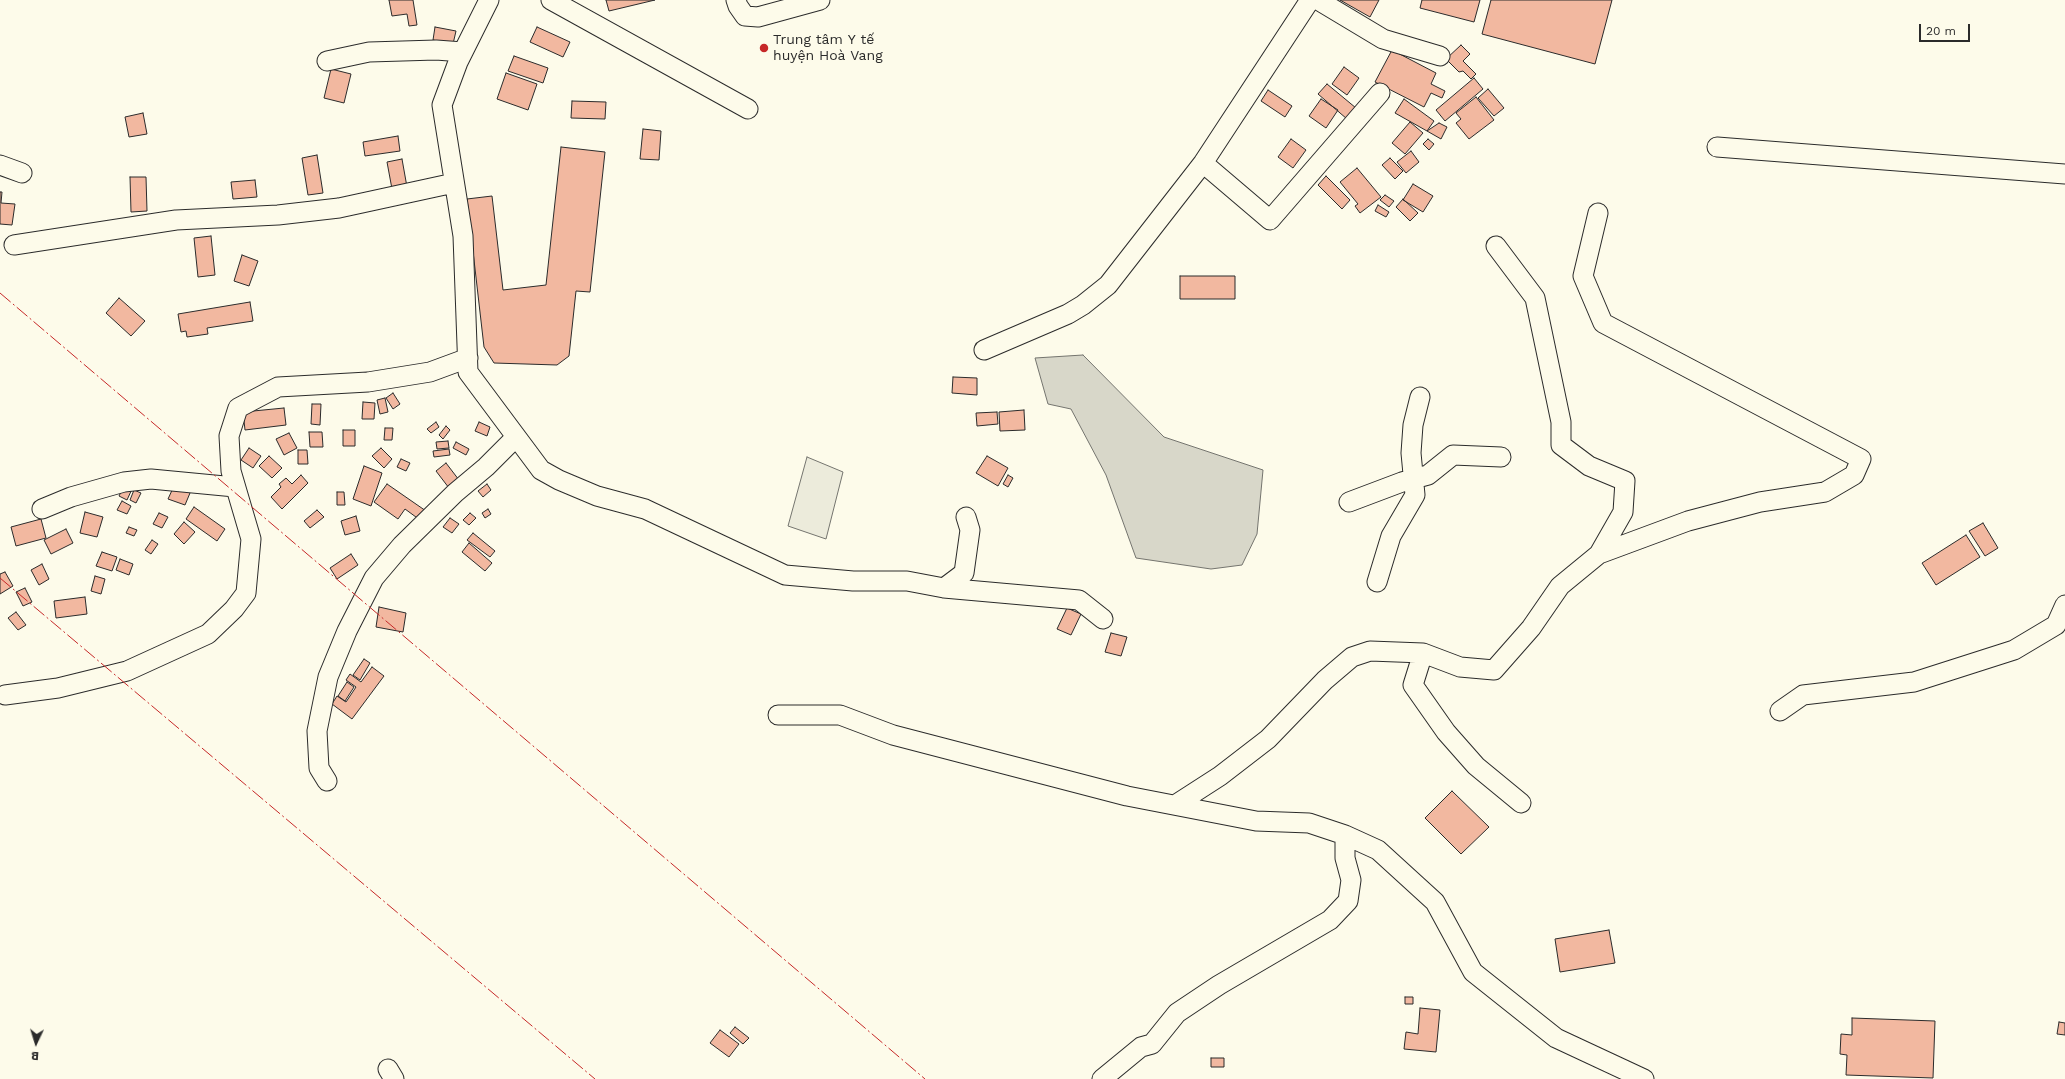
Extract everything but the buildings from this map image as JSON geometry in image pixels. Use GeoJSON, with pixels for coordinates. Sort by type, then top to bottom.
{"type":"FeatureCollection","features":[{"type":"Feature","properties":{"kind":"street"},"geometry":{"type":"LineString","coordinates":[[489,0],[463,52],[442,105],[463,236],[468,372],[541,470],[559,480],[598,496],[645,509],[785,575],[853,581],[907,581],[944,588],[1079,600],[1103,619]]}},
{"type":"Feature","properties":{"kind":"street"},"geometry":{"type":"LineString","coordinates":[[550,0],[748,109]]}},
{"type":"Feature","properties":{"kind":"street"},"geometry":{"type":"LineString","coordinates":[[736,0],[745,16],[758,17],[820,0]]}},
{"type":"Feature","properties":{"kind":"street"},"geometry":{"type":"LineString","coordinates":[[984,350],[1068,314],[1097,295],[1108,285],[1203,163],[1310,0]]}},
{"type":"Feature","properties":{"kind":"street"},"geometry":{"type":"LineString","coordinates":[[1318,0],[1383,39],[1440,56]]}},
{"type":"Feature","properties":{"kind":"street"},"geometry":{"type":"LineString","coordinates":[[327,60],[369,52],[436,50],[463,52]]}},
{"type":"Feature","properties":{"kind":"street"},"geometry":{"type":"LineString","coordinates":[[1203,163],[1270,220],[1380,93]]}},
{"type":"Feature","properties":{"kind":"street"},"geometry":{"type":"LineString","coordinates":[[1716,147],[2065,174]]}},
{"type":"Feature","properties":{"kind":"street"},"geometry":{"type":"LineString","coordinates":[[0,165],[22,174]]}},
{"type":"Feature","properties":{"kind":"street"},"geometry":{"type":"LineString","coordinates":[[14,245],[148,224],[232,216],[278,215],[339,208],[454,183]]}},
{"type":"Feature","properties":{"kind":"street"},"geometry":{"type":"LineString","coordinates":[[1175,805],[1220,776],[1268,739],[1325,680],[1352,657],[1370,651],[1423,653],[1460,667],[1494,670],[1531,628],[1560,586],[1599,554],[1688,521],[1760,502],[1825,492],[1854,475],[1861,459],[1603,323],[1583,276],[1598,213]]}},
{"type":"Feature","properties":{"kind":"street"},"geometry":{"type":"LineString","coordinates":[[1496,246],[1535,298],[1561,422],[1561,445],[1589,466],[1625,481],[1623,512],[1599,554]]}},
{"type":"Feature","properties":{"kind":"street"},"geometry":{"type":"LineString","coordinates":[[5,696],[58,688],[127,671],[208,634],[234,609],[246,593],[251,540],[231,471],[229,436],[238,408],[278,387],[368,382],[430,372],[468,358]]}},
{"type":"Feature","properties":{"kind":"street"},"geometry":{"type":"LineString","coordinates":[[1377,582],[1391,536],[1415,495],[1411,453],[1413,426],[1420,397]]}},
{"type":"Feature","properties":{"kind":"street"},"geometry":{"type":"LineString","coordinates":[[327,781],[319,768],[317,731],[328,678],[347,631],[374,578],[402,546],[455,493],[486,466],[516,436]]}},
{"type":"Feature","properties":{"kind":"street"},"geometry":{"type":"LineString","coordinates":[[1349,502],[1428,475],[1453,455],[1501,457]]}},
{"type":"Feature","properties":{"kind":"street"},"geometry":{"type":"LineString","coordinates":[[42,509],[70,496],[124,482],[151,479],[235,487]]}},
{"type":"Feature","properties":{"kind":"street"},"geometry":{"type":"LineString","coordinates":[[944,588],[964,573],[970,530],[966,517]]}},
{"type":"Feature","properties":{"kind":"street"},"geometry":{"type":"LineString","coordinates":[[1780,711],[1803,695],[1914,682],[2014,650],[2056,625],[2065,605]]}},
{"type":"Feature","properties":{"kind":"street"},"geometry":{"type":"LineString","coordinates":[[1423,653],[1413,685],[1446,732],[1476,766],[1521,804]]}},
{"type":"Feature","properties":{"kind":"street"},"geometry":{"type":"LineString","coordinates":[[778,715],[840,716],[894,735],[1127,796],[1256,821],[1309,823],[1345,835],[1378,850],[1435,902],[1473,972],[1556,1038],[1644,1079]]}},
{"type":"Feature","properties":{"kind":"street"},"geometry":{"type":"LineString","coordinates":[[1102,1079],[1141,1047],[1152,1044],[1177,1013],[1219,985],[1330,920],[1348,901],[1351,880],[1345,858],[1345,835]]}},
{"type":"Feature","properties":{"kind":"shaded area"},"geometry":{"type":"Polygon","coordinates":[[[1083,355],[1164,437],[1263,470],[1257,534],[1242,565],[1211,569],[1136,558],[1106,475],[1071,409],[1048,404],[1035,358],[1083,355]]]}},
{"type":"Feature","properties":{"kind":"shaded area"},"geometry":{"type":"Polygon","coordinates":[[[807,457],[843,472],[826,539],[788,526],[807,457]]]}},
{"type":"Feature","properties":{"kind":"power"},"geometry":{"type":"LineString","coordinates":[[0,293],[925,1079]]}},
{"type":"Feature","properties":{"kind":"power"},"geometry":{"type":"LineString","coordinates":[[0,578],[595,1079]]}},
{"type":"Feature","properties":{"kind":"place","name":"Trung tâm Y tế huyện Hoà Vang"},"geometry":{"type":"Point","coordinates":[764,48]}}]}
